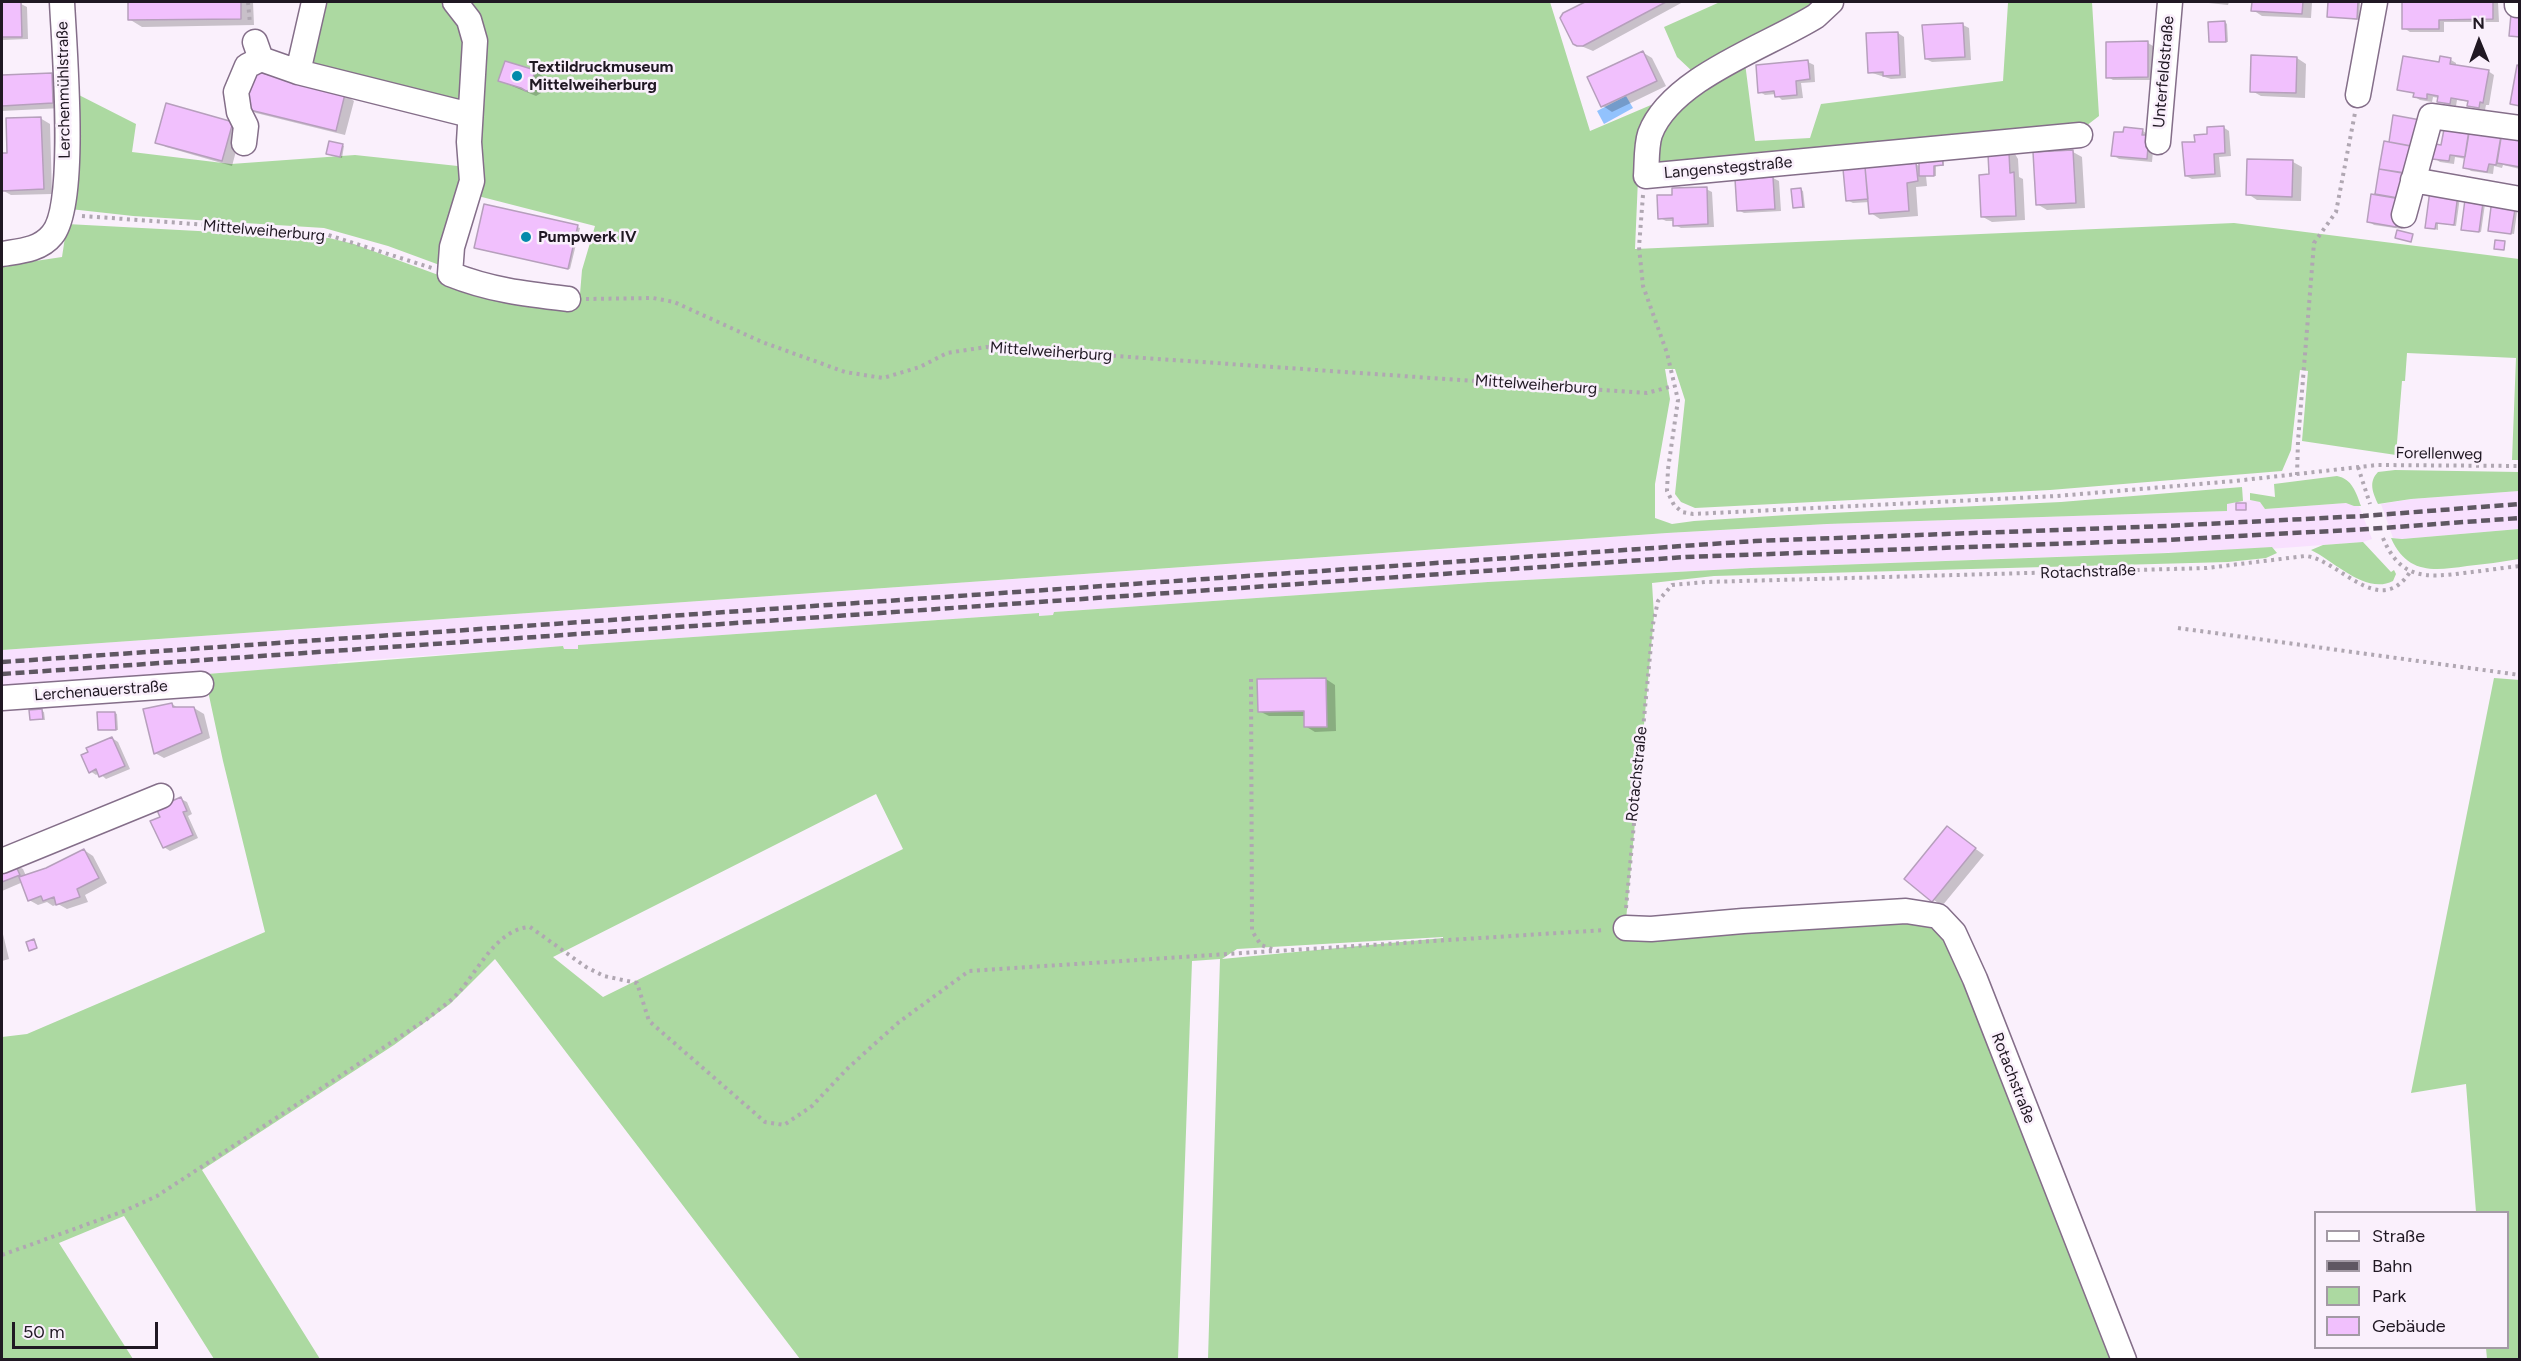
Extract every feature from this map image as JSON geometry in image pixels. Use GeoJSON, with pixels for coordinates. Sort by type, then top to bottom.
{"type":"FeatureCollection","features":[{"type":"Feature","properties":{"kind":"street","name":"Lerchenmühlstraße"},"geometry":{"type":"LineString","coordinates":[[62,2],[69,134],[67,215]]}},
{"type":"Feature","properties":{"kind":"street"},"geometry":{"type":"LineString","coordinates":[[298,72],[314,2]]}},
{"type":"Feature","properties":{"kind":"street"},"geometry":{"type":"LineString","coordinates":[[455,2],[469,20],[475,40],[469,142],[472,181],[452,247],[450,274],[479,286],[568,299]]}},
{"type":"Feature","properties":{"kind":"street","name":"Langenstegstraße"},"geometry":{"type":"LineString","coordinates":[[1831,2],[1816,16],[1702,78],[1670,103],[1650,135],[1646,176],[2080,135]]}},
{"type":"Feature","properties":{"kind":"street","name":"Unterfeldstraße"},"geometry":{"type":"LineString","coordinates":[[2158,141],[2170,2]]}},
{"type":"Feature","properties":{"kind":"street"},"geometry":{"type":"LineString","coordinates":[[2358,95],[2375,2]]}},
{"type":"Feature","properties":{"kind":"street"},"geometry":{"type":"LineString","coordinates":[[244,143],[246,126],[239,112],[236,92],[247,66],[258,50],[298,72],[470,115]]}},
{"type":"Feature","properties":{"kind":"street"},"geometry":{"type":"LineString","coordinates":[[2404,215],[2431,116],[2520,128]]}},
{"type":"Feature","properties":{"kind":"street"},"geometry":{"type":"LineString","coordinates":[[2414,180],[2520,199]]}},
{"type":"Feature","properties":{"kind":"street"},"geometry":{"type":"LineString","coordinates":[[2,254],[33,249],[42,244],[67,215]]}},
{"type":"Feature","properties":{"kind":"street","name":"Lerchenauerstraße"},"geometry":{"type":"LineString","coordinates":[[2,698],[201,684]]}},
{"type":"Feature","properties":{"kind":"street"},"geometry":{"type":"LineString","coordinates":[[2,861],[161,796]]}},
{"type":"Feature","properties":{"kind":"street","name":"Rotachstraße"},"geometry":{"type":"LineString","coordinates":[[1626,928],[1651,929],[1906,911],[1938,916],[1954,933],[1975,979],[2124,1359]]}},
{"type":"Feature","properties":{"kind":"path"},"geometry":{"type":"LineString","coordinates":[[2297,475],[2314,243],[2336,212],[2358,95]]}},
{"type":"Feature","properties":{"kind":"path","name":"Forellenweg"},"geometry":{"type":"LineString","coordinates":[[1646,176],[1639,247],[1643,286],[1666,353],[1678,400],[1667,491],[1674,505],[1682,512],[1693,514],[2057,496],[2394,464],[2520,466]]}},
{"type":"Feature","properties":{"kind":"path","name":"Mittelweiherburg"},"geometry":{"type":"LineString","coordinates":[[67,215],[322,233],[450,274]]}},
{"type":"Feature","properties":{"kind":"path","name":"Mittelweiherburg"},"geometry":{"type":"LineString","coordinates":[[568,299],[653,298],[674,302],[762,342],[845,372],[883,378],[920,367],[947,353],[986,347],[1647,393],[1673,386]]}},
{"type":"Feature","properties":{"kind":"path"},"geometry":{"type":"LineString","coordinates":[[2358,467],[2370,504]]}},
{"type":"Feature","properties":{"kind":"path"},"geometry":{"type":"LineString","coordinates":[[2383,538],[2393,557],[2410,572],[2422,576],[2441,576],[2520,566]]}},
{"type":"Feature","properties":{"kind":"path","name":"Rotachstraße"},"geometry":{"type":"LineString","coordinates":[[1626,928],[1631,840],[1653,624],[1658,601],[1672,585],[1706,582],[2207,568],[2305,556],[2318,558],[2352,580],[2378,589],[2396,586],[2410,572]]}},
{"type":"Feature","properties":{"kind":"path"},"geometry":{"type":"LineString","coordinates":[[2178,628],[2520,675]]}},
{"type":"Feature","properties":{"kind":"path"},"geometry":{"type":"LineString","coordinates":[[1251,679],[1252,931],[1261,945],[1277,951]]}},
{"type":"Feature","properties":{"kind":"path"},"geometry":{"type":"LineString","coordinates":[[2,1255],[124,1211],[156,1196],[427,1019],[458,994],[500,940],[518,928],[530,927],[586,967],[604,976],[637,983],[649,1022],[765,1122],[784,1125],[812,1106],[848,1068],[899,1022],[969,971],[1626,928]]}},
{"type":"Feature","properties":{"kind":"shaded area"},"geometry":{"type":"Polygon","coordinates":[[[2519,491],[2519,529],[2393,538],[2381,504],[2411,499],[2519,491]]]}},
{"type":"Feature","properties":{"kind":"shaded area"},"geometry":{"type":"Polygon","coordinates":[[[2255,500],[2262,503],[2265,509],[2346,503],[2359,506],[2372,539],[2363,542],[2269,549],[1751,568],[1488,582],[1054,612],[1054,615],[1039,616],[1038,613],[579,645],[578,649],[564,649],[563,646],[338,662],[337,665],[2,688],[2,650],[1667,533],[1827,524],[2227,511],[2227,504],[2230,502],[2255,500]]]}},
{"type":"Feature","properties":{"kind":"green space"},"geometry":{"type":"Polygon","coordinates":[[[320,2],[1550,2],[1590,131],[1651,105],[1639,155],[1635,249],[2234,223],[2519,259],[2519,460],[2512,460],[2516,358],[2407,353],[2405,381],[2402,381],[2396,455],[2302,441],[2308,371],[2300,370],[2291,450],[2282,471],[2050,490],[1695,508],[1681,502],[1675,494],[1685,400],[1675,369],[1665,369],[1670,399],[1655,484],[1655,518],[1672,524],[1788,515],[2061,502],[2242,487],[2243,501],[2227,504],[2227,511],[1827,524],[1667,533],[2,650],[2,266],[62,257],[67,224],[329,238],[354,244],[452,280],[566,309],[580,294],[582,270],[595,226],[478,196],[477,116],[305,69],[320,2]]]}},
{"type":"Feature","properties":{"kind":"green space"},"geometry":{"type":"Polygon","coordinates":[[[1720,2],[1825,2],[1693,72],[1677,57],[1664,27],[1720,2]]]}},
{"type":"Feature","properties":{"kind":"green space"},"geometry":{"type":"Polygon","coordinates":[[[2092,2],[2099,116],[2086,126],[1658,166],[1658,133],[1674,109],[1745,63],[1755,141],[1810,138],[1821,104],[2003,81],[2008,3],[2092,2]]]}},
{"type":"Feature","properties":{"kind":"green space"},"geometry":{"type":"Polygon","coordinates":[[[71,91],[136,124],[132,152],[231,164],[355,155],[467,167],[445,267],[388,246],[324,228],[133,216],[70,209],[71,91]]]}},
{"type":"Feature","properties":{"kind":"green space"},"geometry":{"type":"Polygon","coordinates":[[[2395,470],[2519,472],[2519,491],[2411,499],[2378,504],[2372,488],[2375,476],[2378,472],[2395,470]]]}},
{"type":"Feature","properties":{"kind":"green space"},"geometry":{"type":"Polygon","coordinates":[[[2337,476],[2350,483],[2361,506],[2346,503],[2265,509],[2260,502],[2250,500],[2250,493],[2275,497],[2274,484],[2337,476]]]}},
{"type":"Feature","properties":{"kind":"green space"},"geometry":{"type":"Polygon","coordinates":[[[2519,529],[2519,559],[2443,569],[2432,569],[2413,564],[2397,550],[2391,538],[2402,539],[2519,529]]]}},
{"type":"Feature","properties":{"kind":"green space"},"geometry":{"type":"Polygon","coordinates":[[[2363,542],[2391,572],[2394,570],[2396,574],[2393,581],[2372,584],[2361,580],[2311,550],[2323,545],[2363,542]]]}},
{"type":"Feature","properties":{"kind":"green space"},"geometry":{"type":"Polygon","coordinates":[[[2272,547],[2277,553],[2266,558],[2228,562],[1714,576],[1652,583],[1654,616],[1626,920],[1954,916],[2116,1359],[1208,1359],[1220,959],[1192,961],[1178,1359],[800,1359],[495,959],[450,1004],[394,1045],[202,1170],[320,1359],[214,1359],[124,1216],[59,1243],[133,1359],[2,1359],[2,1037],[27,1034],[265,932],[223,761],[208,691],[207,674],[563,646],[564,649],[578,649],[578,645],[1039,613],[1039,616],[1053,615],[1054,612],[1488,582],[1751,568],[2168,553],[2272,547]],[[876,794],[553,957],[603,997],[903,849],[876,794]],[[1443,938],[1237,949],[1222,959],[1443,938]]]}},
{"type":"Feature","properties":{"kind":"green space"},"geometry":{"type":"Polygon","coordinates":[[[2494,678],[2520,680],[2519,1360],[2487,1359],[2486,1349],[2509,1349],[2509,1211],[2476,1211],[2466,1084],[2411,1093],[2494,678]]]}},
{"type":"Feature","properties":{"kind":"water"},"geometry":{"type":"Polygon","coordinates":[[[1626,96],[1633,108],[1604,124],[1597,111],[1626,96]]]}},
{"type":"Feature","properties":{"kind":"building"},"geometry":{"type":"Polygon","coordinates":[[[2,2],[21,2],[22,37],[2,37],[2,2]]]}},
{"type":"Feature","properties":{"kind":"building"},"geometry":{"type":"Polygon","coordinates":[[[128,2],[241,2],[241,19],[128,20],[128,2]]]}},
{"type":"Feature","properties":{"kind":"building"},"geometry":{"type":"Polygon","coordinates":[[[1585,2],[1666,2],[1583,46],[1577,46],[1573,44],[1560,18],[1563,13],[1585,2]]]}},
{"type":"Feature","properties":{"kind":"building"},"geometry":{"type":"Polygon","coordinates":[[[2252,2],[2303,2],[2302,14],[2251,11],[2252,2]]]}},
{"type":"Feature","properties":{"kind":"building"},"geometry":{"type":"Polygon","coordinates":[[[2328,2],[2358,2],[2357,19],[2327,17],[2328,2]]]}},
{"type":"Feature","properties":{"kind":"building"},"geometry":{"type":"Polygon","coordinates":[[[2402,2],[2493,2],[2493,19],[2439,20],[2439,29],[2402,29],[2402,2]]]}},
{"type":"Feature","properties":{"kind":"building"},"geometry":{"type":"Polygon","coordinates":[[[2511,14],[2520,15],[2520,37],[2509,36],[2511,14]]]}},
{"type":"Feature","properties":{"kind":"building"},"geometry":{"type":"Polygon","coordinates":[[[2225,21],[2226,42],[2209,42],[2208,22],[2225,21]]]}},
{"type":"Feature","properties":{"kind":"building"},"geometry":{"type":"Polygon","coordinates":[[[1963,23],[1965,57],[1925,59],[1922,25],[1963,23]]]}},
{"type":"Feature","properties":{"kind":"building"},"geometry":{"type":"Polygon","coordinates":[[[1898,32],[1900,75],[1883,76],[1883,72],[1868,73],[1866,33],[1898,32]]]}},
{"type":"Feature","properties":{"kind":"building"},"geometry":{"type":"Polygon","coordinates":[[[2148,41],[2148,77],[2106,78],[2106,42],[2148,41]]]}},
{"type":"Feature","properties":{"kind":"building"},"geometry":{"type":"Polygon","coordinates":[[[1643,51],[1657,81],[1601,107],[1587,77],[1643,51]]]}},
{"type":"Feature","properties":{"kind":"building"},"geometry":{"type":"Polygon","coordinates":[[[2251,55],[2297,57],[2296,93],[2250,92],[2251,55]]]}},
{"type":"Feature","properties":{"kind":"building"},"geometry":{"type":"Polygon","coordinates":[[[2403,56],[2439,62],[2440,56],[2451,58],[2450,64],[2489,70],[2483,103],[2480,102],[2479,108],[2467,106],[2468,101],[2451,98],[2450,104],[2437,102],[2438,96],[2427,94],[2427,99],[2413,97],[2414,93],[2397,90],[2403,56]]]}},
{"type":"Feature","properties":{"kind":"building"},"geometry":{"type":"Polygon","coordinates":[[[1808,60],[1810,79],[1796,81],[1797,95],[1775,97],[1774,91],[1758,93],[1756,65],[1808,60]]]}},
{"type":"Feature","properties":{"kind":"building","name":"Textildruckmuseum Mittelweiherburg"},"geometry":{"type":"Polygon","coordinates":[[[505,61],[535,70],[530,90],[526,91],[498,81],[505,61]]]}},
{"type":"Feature","properties":{"kind":"building"},"geometry":{"type":"Polygon","coordinates":[[[2517,65],[2520,66],[2520,106],[2510,104],[2517,65]]]}},
{"type":"Feature","properties":{"kind":"building"},"geometry":{"type":"Polygon","coordinates":[[[254,71],[345,94],[336,131],[246,109],[247,80],[254,71]]]}},
{"type":"Feature","properties":{"kind":"building"},"geometry":{"type":"Polygon","coordinates":[[[52,73],[53,103],[2,106],[2,75],[52,73]]]}},
{"type":"Feature","properties":{"kind":"building"},"geometry":{"type":"Polygon","coordinates":[[[166,103],[233,122],[222,161],[155,143],[166,103]]]}},
{"type":"Feature","properties":{"kind":"building"},"geometry":{"type":"Polygon","coordinates":[[[2393,115],[2426,121],[2421,148],[2389,142],[2393,115]]]}},
{"type":"Feature","properties":{"kind":"building"},"geometry":{"type":"Polygon","coordinates":[[[41,117],[44,189],[2,191],[2,153],[7,153],[6,118],[41,117]]]}},
{"type":"Feature","properties":{"kind":"building"},"geometry":{"type":"Polygon","coordinates":[[[2445,124],[2470,127],[2465,157],[2450,155],[2449,161],[2432,159],[2435,144],[2441,145],[2445,124]]]}},
{"type":"Feature","properties":{"kind":"building"},"geometry":{"type":"Polygon","coordinates":[[[2224,126],[2225,153],[2214,154],[2215,174],[2185,176],[2182,142],[2195,142],[2194,135],[2207,134],[2207,127],[2224,126]]]}},
{"type":"Feature","properties":{"kind":"building"},"geometry":{"type":"Polygon","coordinates":[[[2124,127],[2143,129],[2142,135],[2149,135],[2147,159],[2111,156],[2114,132],[2123,132],[2124,127]]]}},
{"type":"Feature","properties":{"kind":"building"},"geometry":{"type":"Polygon","coordinates":[[[2469,130],[2501,136],[2496,165],[2489,164],[2487,172],[2463,168],[2469,130]]]}},
{"type":"Feature","properties":{"kind":"building"},"geometry":{"type":"Polygon","coordinates":[[[2502,132],[2520,134],[2520,167],[2497,163],[2502,132]]]}},
{"type":"Feature","properties":{"kind":"building"},"geometry":{"type":"Polygon","coordinates":[[[329,141],[343,144],[340,157],[326,154],[329,141]]]}},
{"type":"Feature","properties":{"kind":"building"},"geometry":{"type":"Polygon","coordinates":[[[2384,141],[2417,147],[2412,174],[2379,169],[2384,141]]]}},
{"type":"Feature","properties":{"kind":"building"},"geometry":{"type":"Polygon","coordinates":[[[2073,150],[2076,203],[2036,205],[2033,152],[2073,150]]]}},
{"type":"Feature","properties":{"kind":"building"},"geometry":{"type":"Polygon","coordinates":[[[2009,153],[2010,173],[2014,172],[2016,216],[1981,217],[1979,175],[1989,174],[1988,154],[2009,153]]]}},
{"type":"Feature","properties":{"kind":"building"},"geometry":{"type":"Polygon","coordinates":[[[1919,155],[1942,155],[1943,165],[1934,166],[1934,176],[1919,176],[1919,155]]]}},
{"type":"Feature","properties":{"kind":"building"},"geometry":{"type":"Polygon","coordinates":[[[2247,159],[2293,160],[2292,197],[2246,195],[2247,159]]]}},
{"type":"Feature","properties":{"kind":"building"},"geometry":{"type":"Polygon","coordinates":[[[1916,163],[1918,181],[1907,183],[1909,211],[1869,214],[1865,167],[1916,163]]]}},
{"type":"Feature","properties":{"kind":"building"},"geometry":{"type":"Polygon","coordinates":[[[1865,167],[1868,199],[1846,201],[1843,169],[1865,167]]]}},
{"type":"Feature","properties":{"kind":"building"},"geometry":{"type":"Polygon","coordinates":[[[2379,169],[2408,174],[2404,199],[2375,194],[2379,169]]]}},
{"type":"Feature","properties":{"kind":"building"},"geometry":{"type":"Polygon","coordinates":[[[1773,177],[1775,209],[1737,211],[1735,179],[1773,177]]]}},
{"type":"Feature","properties":{"kind":"building"},"geometry":{"type":"Polygon","coordinates":[[[1707,187],[1708,224],[1673,226],[1673,218],[1658,219],[1657,195],[1672,195],[1672,188],[1707,187]]]}},
{"type":"Feature","properties":{"kind":"building"},"geometry":{"type":"Polygon","coordinates":[[[1801,188],[1803,207],[1793,208],[1791,189],[1801,188]]]}},
{"type":"Feature","properties":{"kind":"building"},"geometry":{"type":"Polygon","coordinates":[[[2430,190],[2458,194],[2454,225],[2436,223],[2435,229],[2425,228],[2430,190]]]}},
{"type":"Feature","properties":{"kind":"building"},"geometry":{"type":"Polygon","coordinates":[[[2466,192],[2484,195],[2479,232],[2461,230],[2466,192]]]}},
{"type":"Feature","properties":{"kind":"building"},"geometry":{"type":"Polygon","coordinates":[[[2371,194],[2401,199],[2396,227],[2367,222],[2371,194]]]}},
{"type":"Feature","properties":{"kind":"building"},"geometry":{"type":"Polygon","coordinates":[[[2492,199],[2515,209],[2511,234],[2488,231],[2492,199]]]}},
{"type":"Feature","properties":{"kind":"building","name":"Pumpwerk IV"},"geometry":{"type":"Polygon","coordinates":[[[484,204],[578,225],[568,269],[474,248],[484,204]]]}},
{"type":"Feature","properties":{"kind":"building"},"geometry":{"type":"Polygon","coordinates":[[[2397,230],[2413,234],[2411,242],[2395,238],[2397,230]]]}},
{"type":"Feature","properties":{"kind":"building"},"geometry":{"type":"Polygon","coordinates":[[[2495,240],[2505,241],[2504,250],[2494,249],[2495,240]]]}},
{"type":"Feature","properties":{"kind":"building"},"geometry":{"type":"Polygon","coordinates":[[[2236,503],[2246,503],[2246,510],[2236,510],[2236,503]]]}},
{"type":"Feature","properties":{"kind":"building"},"geometry":{"type":"Polygon","coordinates":[[[1326,678],[1327,727],[1304,727],[1304,711],[1258,712],[1257,679],[1326,678]]]}},
{"type":"Feature","properties":{"kind":"building"},"geometry":{"type":"Polygon","coordinates":[[[172,703],[173,707],[194,707],[202,733],[154,754],[143,709],[172,703]]]}},
{"type":"Feature","properties":{"kind":"building"},"geometry":{"type":"Polygon","coordinates":[[[42,709],[43,719],[30,720],[29,710],[42,709]]]}},
{"type":"Feature","properties":{"kind":"building"},"geometry":{"type":"Polygon","coordinates":[[[97,712],[115,712],[116,730],[98,730],[97,712]]]}},
{"type":"Feature","properties":{"kind":"building"},"geometry":{"type":"Polygon","coordinates":[[[112,737],[125,766],[99,777],[96,769],[89,773],[81,755],[88,752],[86,748],[112,737]]]}},
{"type":"Feature","properties":{"kind":"building"},"geometry":{"type":"Polygon","coordinates":[[[181,797],[187,811],[183,812],[193,835],[163,848],[150,821],[160,817],[156,808],[181,797]]]}},
{"type":"Feature","properties":{"kind":"building"},"geometry":{"type":"Polygon","coordinates":[[[1947,826],[1976,848],[1932,902],[1904,879],[1947,826]]]}},
{"type":"Feature","properties":{"kind":"building"},"geometry":{"type":"Polygon","coordinates":[[[84,849],[99,878],[77,889],[80,897],[56,905],[54,897],[43,901],[41,896],[28,901],[19,877],[46,868],[84,849]]]}},
{"type":"Feature","properties":{"kind":"building"},"geometry":{"type":"Polygon","coordinates":[[[14,862],[20,875],[2,882],[2,867],[14,862]]]}},
{"type":"Feature","properties":{"kind":"building"},"geometry":{"type":"Polygon","coordinates":[[[34,939],[37,948],[29,951],[26,942],[34,939]]]}},
{"type":"Feature","properties":{"kind":"railway"},"geometry":{"type":"LineString","coordinates":[[2,662],[1755,541],[2166,526],[2363,516],[2520,504]]}},
{"type":"Feature","properties":{"kind":"railway"},"geometry":{"type":"LineString","coordinates":[[2,674],[1686,557],[2165,540],[2520,518]]}},
{"type":"Feature","properties":{"kind":"place","name":"Textildruckmuseum Mittelweiherburg"},"geometry":{"type":"Point","coordinates":[517,76]}},
{"type":"Feature","properties":{"kind":"place","name":"Pumpwerk IV"},"geometry":{"type":"Point","coordinates":[526,237]}}]}
